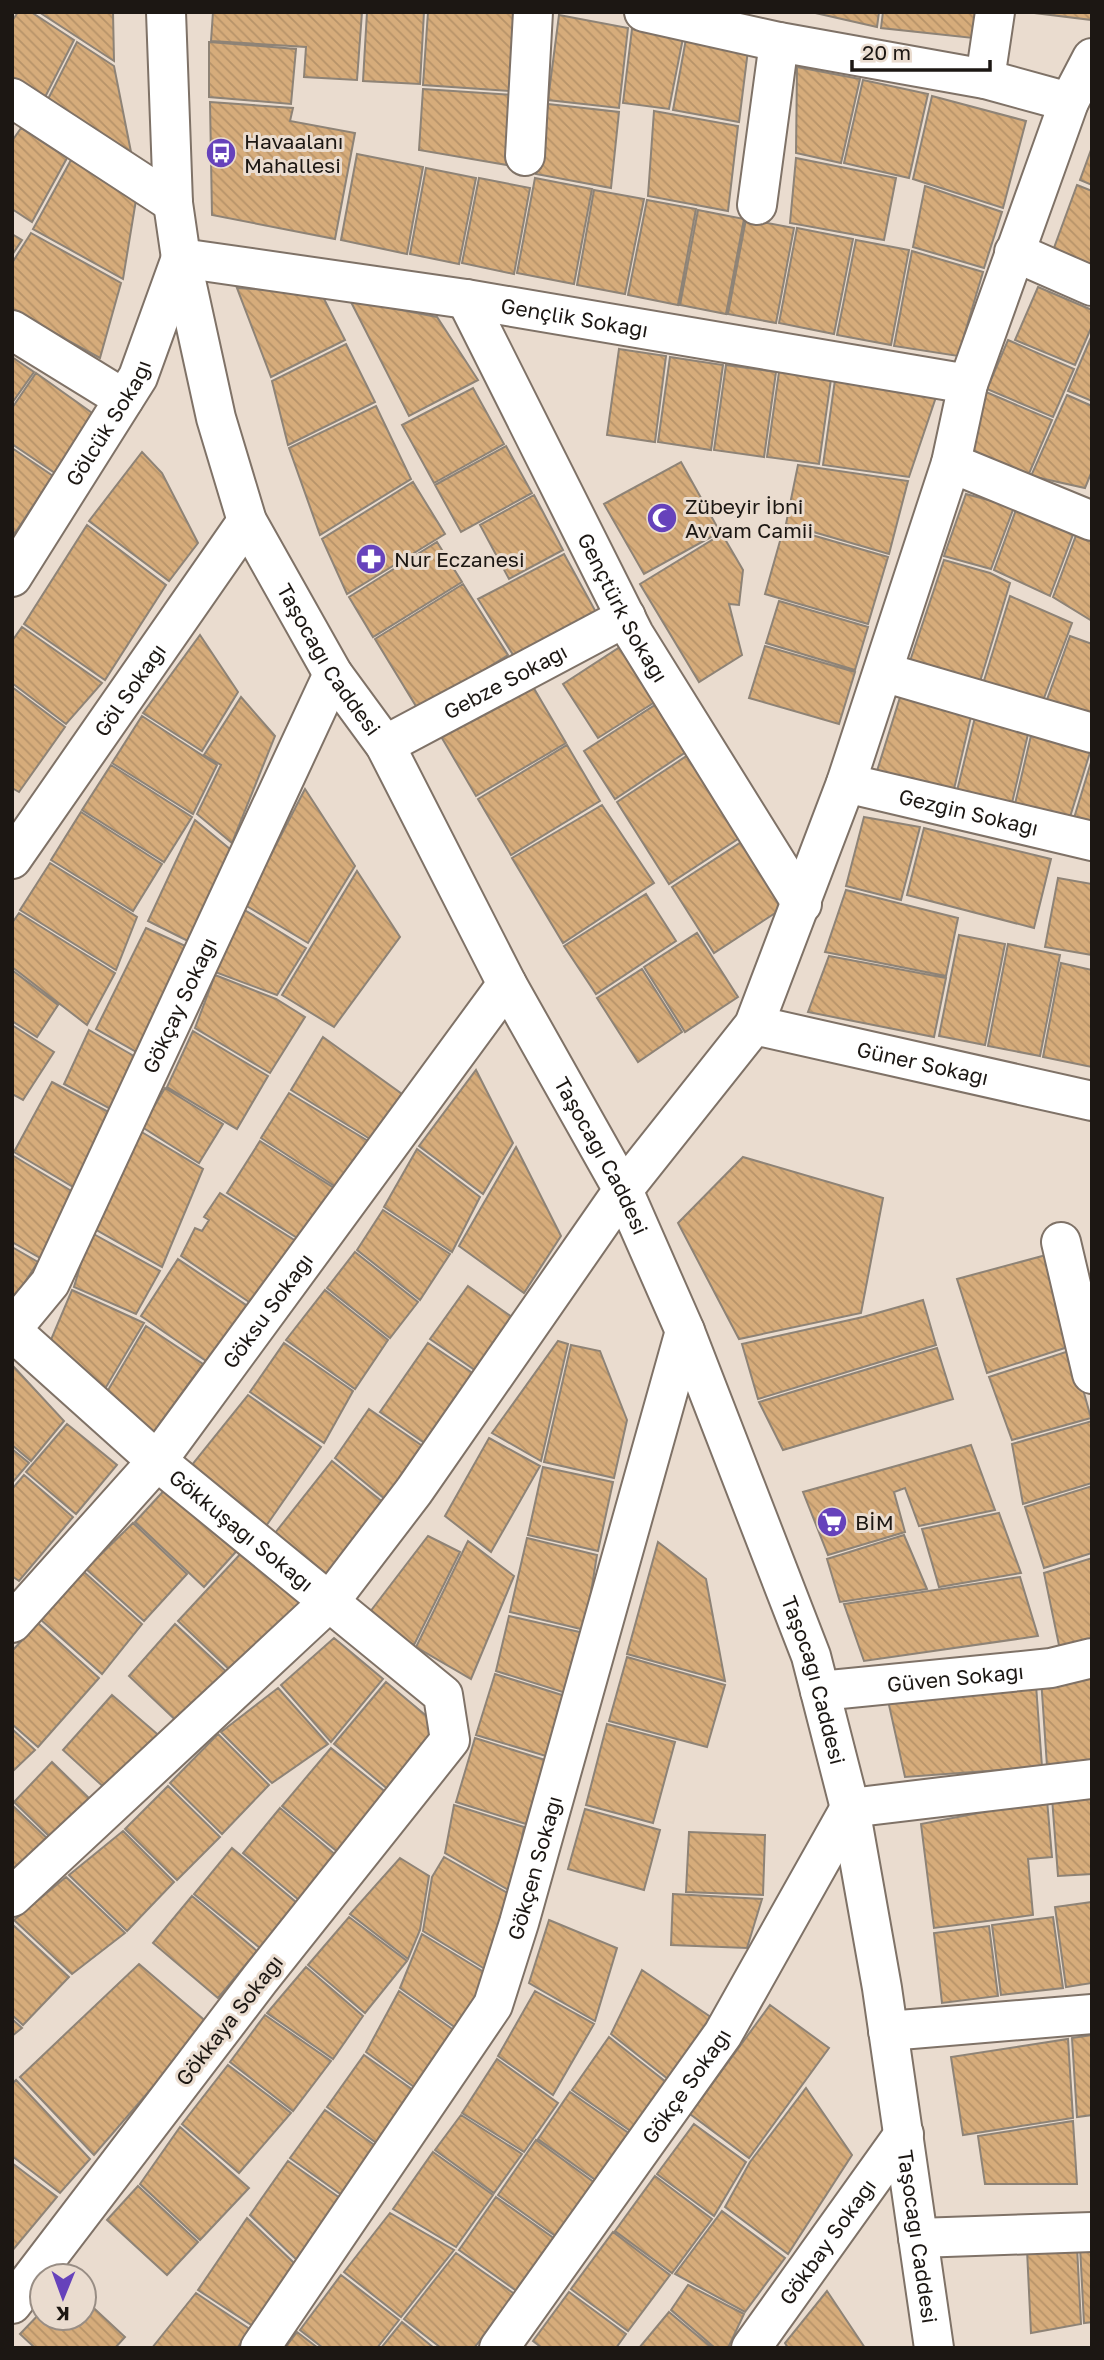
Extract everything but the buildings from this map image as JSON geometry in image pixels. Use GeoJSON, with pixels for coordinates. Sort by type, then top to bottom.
{"type":"FeatureCollection","features":[{"type":"Feature","properties":{"kind":"street","name":"Taşocağı Caddesi"},"geometry":{"type":"LineString","coordinates":[[166,12],[173,203],[181,258],[216,418],[247,521],[333,674],[385,745],[507,984],[622,1190],[685,1331],[811,1656],[849,1808],[888,2031],[934,2348]]}},
{"type":"Feature","properties":{"kind":"street"},"geometry":{"type":"LineString","coordinates":[[525,156],[533,12]]}},
{"type":"Feature","properties":{"kind":"street"},"geometry":{"type":"LineString","coordinates":[[644,12],[779,42],[985,79],[1069,102]]}},
{"type":"Feature","properties":{"kind":"street"},"geometry":{"type":"LineString","coordinates":[[985,79],[995,12]]}},
{"type":"Feature","properties":{"kind":"street"},"geometry":{"type":"LineString","coordinates":[[757,205],[779,42]]}},
{"type":"Feature","properties":{"kind":"street"},"geometry":{"type":"LineString","coordinates":[[12,1897],[330,1601],[414,1491],[622,1190],[754,1025],[846,783],[951,463],[968,384],[1014,252],[1069,102],[1092,58]]}},
{"type":"Feature","properties":{"kind":"street"},"geometry":{"type":"LineString","coordinates":[[12,98],[173,203]]}},
{"type":"Feature","properties":{"kind":"street"},"geometry":{"type":"LineString","coordinates":[[1014,252],[1092,286]]}},
{"type":"Feature","properties":{"kind":"street","name":"Gençlik Sokağı"},"geometry":{"type":"LineString","coordinates":[[181,258],[466,299],[968,384]]}},
{"type":"Feature","properties":{"kind":"street","name":"Gölcük Sokağı"},"geometry":{"type":"LineString","coordinates":[[18,557],[138,377],[181,258]]}},
{"type":"Feature","properties":{"kind":"street","name":"Gençtürk Sokağı"},"geometry":{"type":"LineString","coordinates":[[466,299],[625,617],[802,904]]}},
{"type":"Feature","properties":{"kind":"street"},"geometry":{"type":"LineString","coordinates":[[12,330],[124,399]]}},
{"type":"Feature","properties":{"kind":"street"},"geometry":{"type":"LineString","coordinates":[[951,463],[1092,521]]}},
{"type":"Feature","properties":{"kind":"street","name":"Göl Sokağı"},"geometry":{"type":"LineString","coordinates":[[12,859],[247,521]]}},
{"type":"Feature","properties":{"kind":"street","name":"Gebze Sokağı"},"geometry":{"type":"LineString","coordinates":[[385,745],[625,617]]}},
{"type":"Feature","properties":{"kind":"street"},"geometry":{"type":"LineString","coordinates":[[883,672],[1092,733]]}},
{"type":"Feature","properties":{"kind":"street","name":"Gökçay Sokağı"},"geometry":{"type":"LineString","coordinates":[[12,1330],[50,1283],[333,674]]}},
{"type":"Feature","properties":{"kind":"street","name":"Gezgin Sokağı"},"geometry":{"type":"LineString","coordinates":[[846,783],[1092,841]]}},
{"type":"Feature","properties":{"kind":"street","name":"Göksu Sokağı"},"geometry":{"type":"LineString","coordinates":[[12,1623],[157,1461],[507,984]]}},
{"type":"Feature","properties":{"kind":"street","name":"Güner Sokağı"},"geometry":{"type":"LineString","coordinates":[[754,1025],[1092,1101]]}},
{"type":"Feature","properties":{"kind":"street"},"geometry":{"type":"LineString","coordinates":[[1061,1242],[1092,1374]]}},
{"type":"Feature","properties":{"kind":"street","name":"Gökkuşağı Sokağı"},"geometry":{"type":"LineString","coordinates":[[12,1330],[157,1461],[443,1695],[450,1740]]}},
{"type":"Feature","properties":{"kind":"street","name":"Gökçen Sokağı"},"geometry":{"type":"LineString","coordinates":[[260,2348],[493,2005],[519,1923],[685,1331]]}},
{"type":"Feature","properties":{"kind":"street","name":"Güven Sokağı"},"geometry":{"type":"LineString","coordinates":[[820,1691],[1051,1668],[1092,1658]]}},
{"type":"Feature","properties":{"kind":"street","name":"Gökkaya Sokağı"},"geometry":{"type":"LineString","coordinates":[[12,2304],[260,1979],[450,1740]]}},
{"type":"Feature","properties":{"kind":"street"},"geometry":{"type":"LineString","coordinates":[[849,1808],[1092,1779]]}},
{"type":"Feature","properties":{"kind":"street","name":"Gökçe Sokağı"},"geometry":{"type":"LineString","coordinates":[[499,2348],[723,2034],[849,1808]]}},
{"type":"Feature","properties":{"kind":"street"},"geometry":{"type":"LineString","coordinates":[[888,2031],[1092,2014]]}},
{"type":"Feature","properties":{"kind":"street","name":"Gökbay Sokağı"},"geometry":{"type":"LineString","coordinates":[[751,2348],[904,2134]]}},
{"type":"Feature","properties":{"kind":"street"},"geometry":{"type":"LineString","coordinates":[[918,2238],[1092,2232]]}},
{"type":"Feature","properties":{"kind":"place","name":"Havaalanı Mahallesi"},"geometry":{"type":"Point","coordinates":[221,153]}},
{"type":"Feature","properties":{"kind":"place","name":"Zübeyir İbni Avvam Camii"},"geometry":{"type":"Point","coordinates":[662,518]}},
{"type":"Feature","properties":{"kind":"place","name":"Nur Eczanesi"},"geometry":{"type":"Point","coordinates":[371,559]}},
{"type":"Feature","properties":{"kind":"place","name":"BİM"},"geometry":{"type":"Point","coordinates":[832,1522]}}]}
